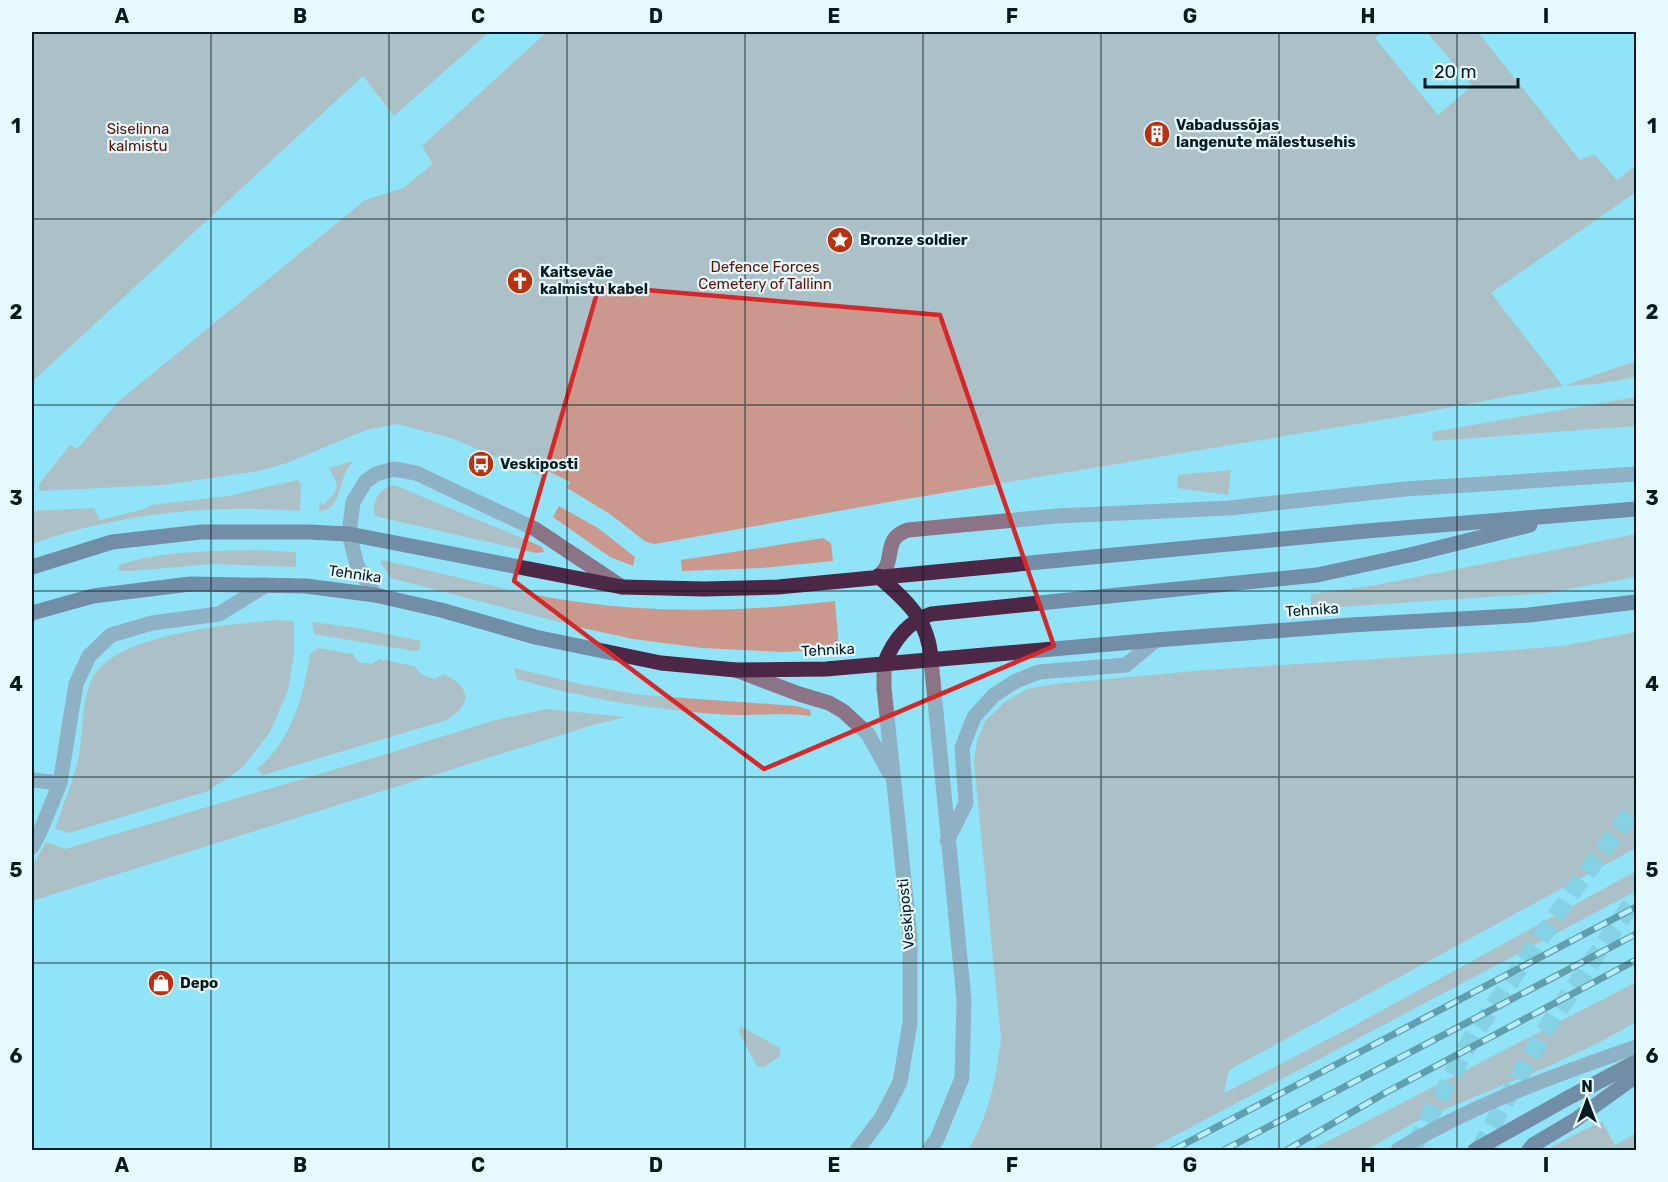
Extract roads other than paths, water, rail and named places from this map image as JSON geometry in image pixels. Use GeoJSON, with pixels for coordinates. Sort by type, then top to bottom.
{"type":"FeatureCollection","features":[{"type":"Feature","properties":{"kind":"main road"},"geometry":{"type":"LineString","coordinates":[[32,567],[112,542],[201,532],[309,532],[349,534],[622,587],[704,589],[778,587],[1355,532],[1636,510]]}},
{"type":"Feature","properties":{"kind":"main road"},"geometry":{"type":"LineString","coordinates":[[884,664],[895,640],[919,618],[943,612],[1317,575],[1414,554],[1574,514]]}},
{"type":"Feature","properties":{"kind":"main road"},"geometry":{"type":"LineString","coordinates":[[878,576],[903,598],[919,618],[926,631],[931,660]]}},
{"type":"Feature","properties":{"kind":"main road","name":"Tehnika"},"geometry":{"type":"LineString","coordinates":[[32,614],[93,596],[190,584],[306,586],[375,595],[592,650],[661,663],[736,670],[826,669],[1351,625],[1529,615],[1636,602]]}},
{"type":"Feature","properties":{"kind":"main road"},"geometry":{"type":"LineString","coordinates":[[1475,1150],[1636,1062]]}},
{"type":"Feature","properties":{"kind":"main road"},"geometry":{"type":"LineString","coordinates":[[1529,1150],[1533,1145],[1575,1120],[1636,1076]]}},
{"type":"Feature","properties":{"kind":"street"},"geometry":{"type":"LineString","coordinates":[[375,595],[357,565],[349,534],[353,502],[366,481],[385,470],[405,470],[535,529],[622,587]]}},
{"type":"Feature","properties":{"kind":"street"},"geometry":{"type":"LineString","coordinates":[[878,576],[887,566],[893,539],[899,533],[908,530],[1058,516],[1229,508],[1405,489],[1636,474]]}},
{"type":"Feature","properties":{"kind":"street"},"geometry":{"type":"LineString","coordinates":[[32,847],[45,822],[60,783],[76,684],[89,656],[111,635],[152,623],[219,614],[266,585]]}},
{"type":"Feature","properties":{"kind":"street"},"geometry":{"type":"LineString","coordinates":[[947,841],[966,803],[962,748],[974,717],[994,695],[1016,681],[1038,672],[1126,665],[1156,640]]}},
{"type":"Feature","properties":{"kind":"street"},"geometry":{"type":"LineString","coordinates":[[929,1150],[937,1139],[962,1078],[964,1000],[931,660]]}},
{"type":"Feature","properties":{"kind":"street","name":"Veskiposti"},"geometry":{"type":"LineString","coordinates":[[857,1150],[882,1117],[900,1082],[910,1023],[910,937],[884,688],[884,664]]}},
{"type":"Feature","properties":{"kind":"street"},"geometry":{"type":"LineString","coordinates":[[736,670],[843,711],[868,734],[893,781]]}},
{"type":"Feature","properties":{"kind":"street"},"geometry":{"type":"LineString","coordinates":[[32,780],[60,783]]}},
{"type":"Feature","properties":{"kind":"street"},"geometry":{"type":"LineString","coordinates":[[1398,1150],[1434,1128],[1558,1074],[1636,1047]]}},
{"type":"Feature","properties":{"kind":"tunnel"},"geometry":{"type":"LineString","coordinates":[[1414,1146],[1474,1034],[1581,880],[1636,807]]}},
{"type":"Feature","properties":{"kind":"tunnel"},"geometry":{"type":"LineString","coordinates":[[1479,1150],[1543,1033],[1636,897]]}},
{"type":"Feature","properties":{"kind":"railway"},"geometry":{"type":"LineString","coordinates":[[1173,1150],[1636,907]]}},
{"type":"Feature","properties":{"kind":"railway"},"geometry":{"type":"LineString","coordinates":[[1224,1150],[1636,934]]}},
{"type":"Feature","properties":{"kind":"railway"},"geometry":{"type":"LineString","coordinates":[[1287,1150],[1385,1093],[1636,960]]}},
{"type":"Feature","properties":{"kind":"place","name":"Vabadussõjas langenute mälestusehis"},"geometry":{"type":"Point","coordinates":[1157,134]}},
{"type":"Feature","properties":{"kind":"place","name":"Bronze soldier"},"geometry":{"type":"Point","coordinates":[840,240]}},
{"type":"Feature","properties":{"kind":"place","name":"Kaitseväe kalmistu kabel"},"geometry":{"type":"Point","coordinates":[520,281]}},
{"type":"Feature","properties":{"kind":"place","name":"Veskiposti"},"geometry":{"type":"Point","coordinates":[481,464]}},
{"type":"Feature","properties":{"kind":"place","name":"Depo"},"geometry":{"type":"Point","coordinates":[161,983]}},
{"type":"Feature","properties":{"kind":"park label","name":"Siselinna kalmistu"},"geometry":{"type":"Point","coordinates":[138,138]}},
{"type":"Feature","properties":{"kind":"park label","name":"Defence Forces Cemetery of Tallinn"},"geometry":{"type":"Point","coordinates":[765,276]}}]}
